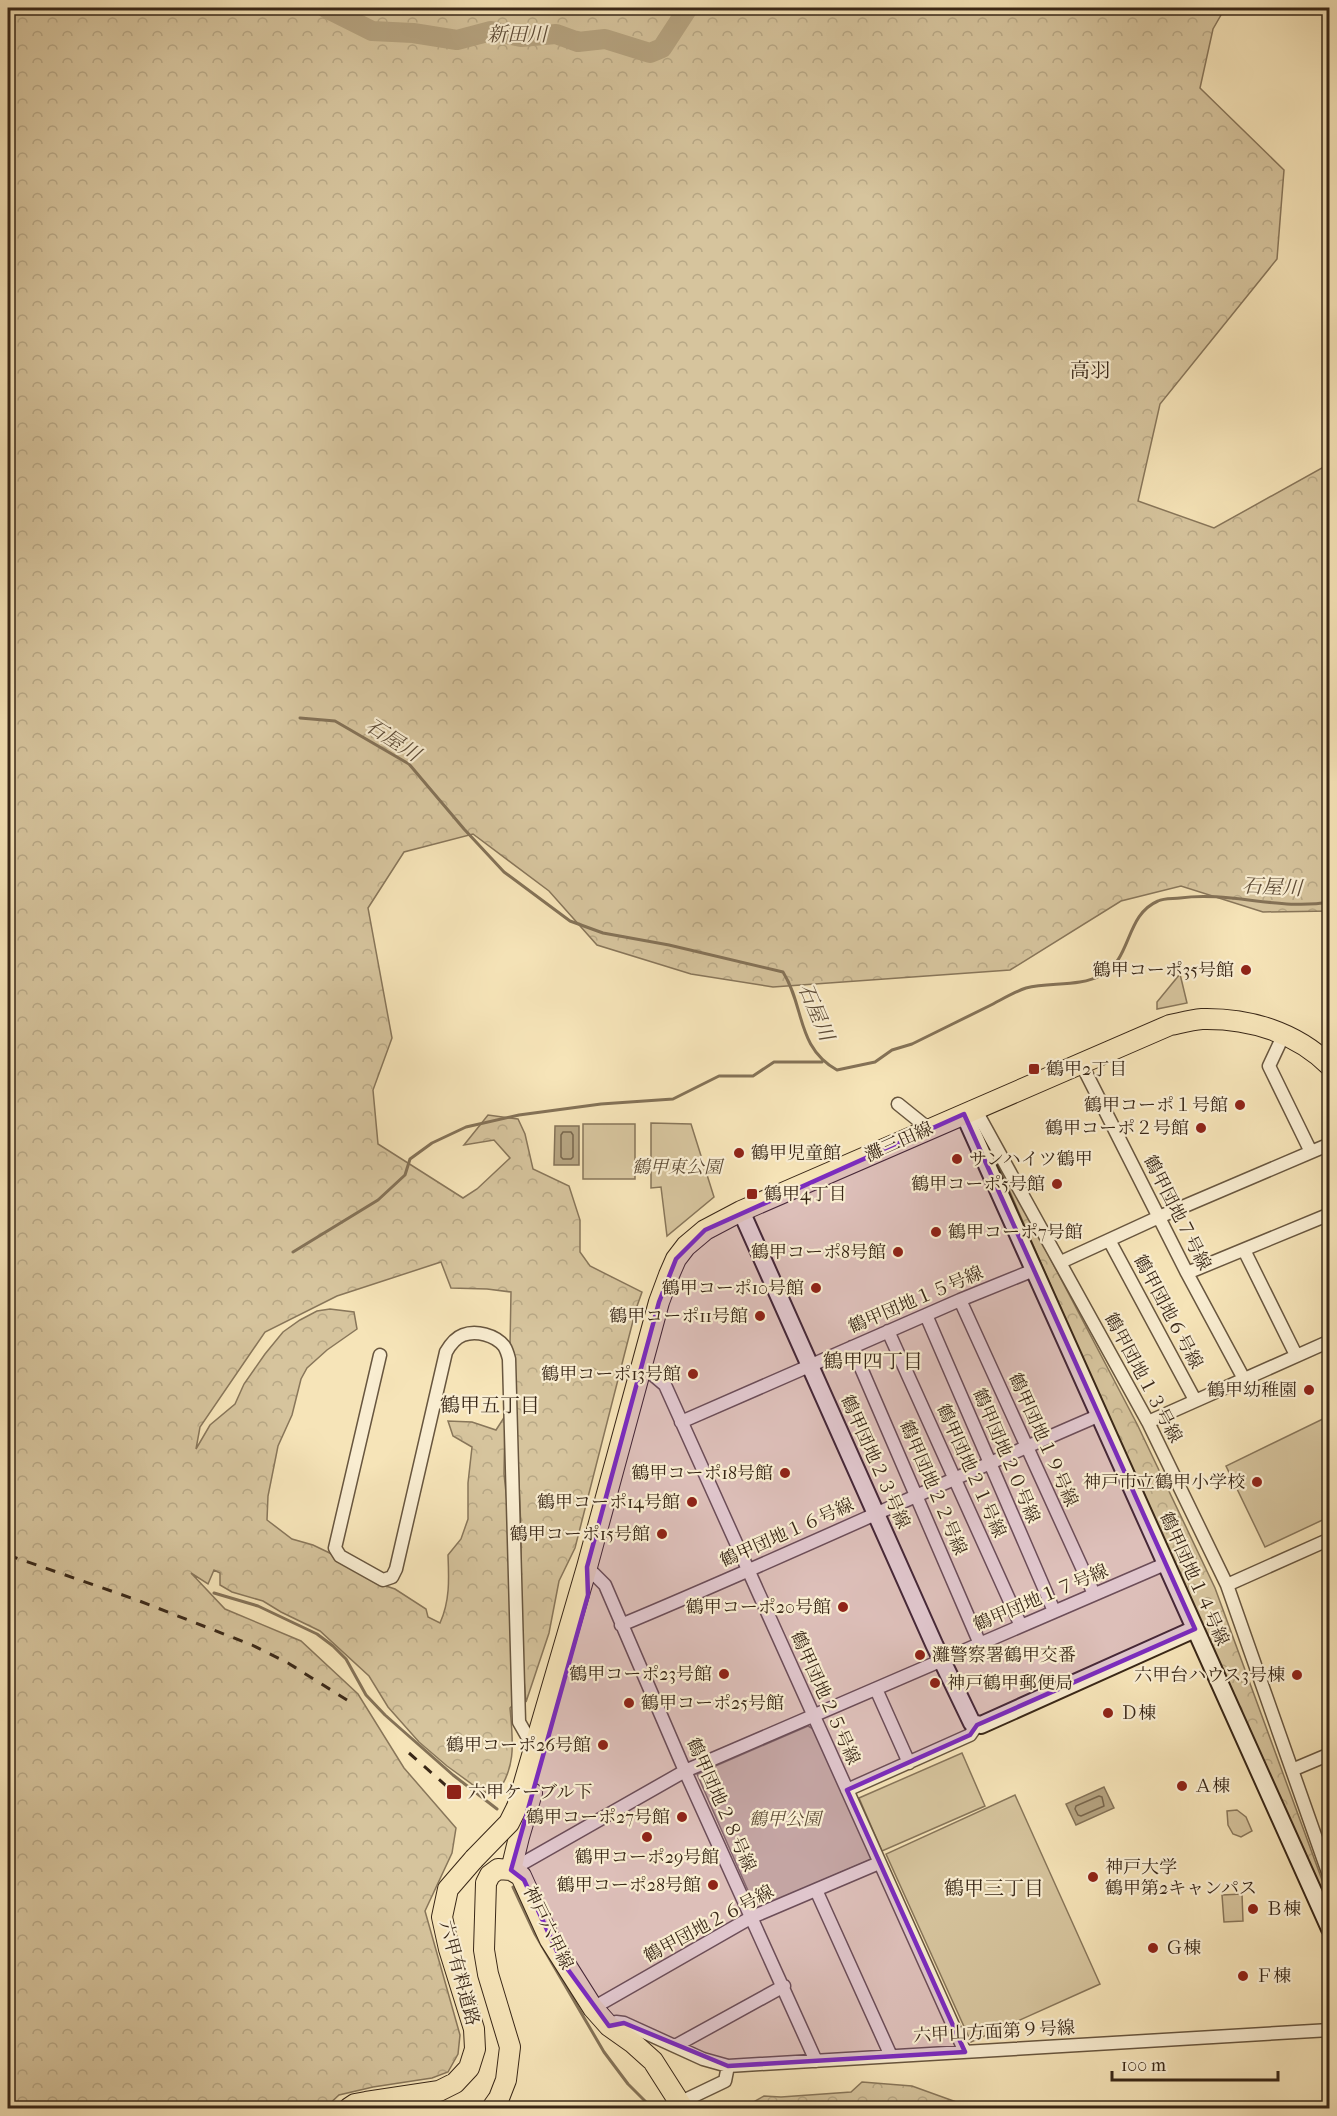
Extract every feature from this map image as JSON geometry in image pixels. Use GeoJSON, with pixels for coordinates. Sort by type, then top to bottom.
{"type":"FeatureCollection","features":[{"type":"Feature","properties":{"kind":"main road","name":"灘三田線"},"geometry":{"type":"LineString","coordinates":[[587,1568],[659,1302],[676,1259],[686,1246],[705,1230],[741,1211],[1170,1025],[1200,1019],[1245,1022],[1284,1034],[1315,1052],[1329,1066]]}},
{"type":"Feature","properties":{"kind":"main road"},"geometry":{"type":"LineString","coordinates":[[519,1837],[513,1823],[506,1816],[505,1802],[520,1763],[559,1622],[572,1588],[587,1568]]}},
{"type":"Feature","properties":{"kind":"main road"},"geometry":{"type":"LineString","coordinates":[[512,1870],[519,1837],[588,1595],[587,1568]]}},
{"type":"Feature","properties":{"kind":"main road","name":"六甲有料道路"},"geometry":{"type":"LineString","coordinates":[[350,2109],[355,2104],[439,2091],[455,2084],[469,2068],[476,2049],[474,2029],[449,1949],[442,1917],[448,1889],[509,1822],[517,1808],[587,1568]]}},
{"type":"Feature","properties":{"kind":"main road","name":"神戸六甲線"},"geometry":{"type":"LineString","coordinates":[[492,2109],[506,2080],[510,2047],[488,1974],[484,1950],[486,1883],[496,1870],[512,1870],[519,1873],[550,1940],[593,2008],[609,2026],[653,2061],[681,2106]]}},
{"type":"Feature","properties":{"kind":"street"},"geometry":{"type":"LineString","coordinates":[[1284,1034],[1269,1066],[1311,1152]]}},
{"type":"Feature","properties":{"kind":"street","name":"鶴甲団地７号線"},"geometry":{"type":"LineString","coordinates":[[1081,1063],[1187,1273],[1244,1379]]}},
{"type":"Feature","properties":{"kind":"street"},"geometry":{"type":"LineString","coordinates":[[898,1104],[929,1129]]}},
{"type":"Feature","properties":{"kind":"street","name":"鶴甲団地１３号線"},"geometry":{"type":"LineString","coordinates":[[969,1112],[1061,1262],[1148,1422],[1227,1585],[1329,1878]]}},
{"type":"Feature","properties":{"kind":"street","name":"鶴甲団地１４号線"},"geometry":{"type":"LineString","coordinates":[[969,1112],[1034,1270],[1329,1929]]}},
{"type":"Feature","properties":{"kind":"street"},"geometry":{"type":"LineString","coordinates":[[1061,1262],[1329,1144]]}},
{"type":"Feature","properties":{"kind":"street","name":"鶴甲団地２３号線"},"geometry":{"type":"LineString","coordinates":[[741,1211],[969,1720],[977,1725]]}},
{"type":"Feature","properties":{"kind":"street"},"geometry":{"type":"LineString","coordinates":[[1187,1273],[1329,1214]]}},
{"type":"Feature","properties":{"kind":"street","name":"鶴甲団地６号線"},"geometry":{"type":"LineString","coordinates":[[1110,1240],[1195,1400]]}},
{"type":"Feature","properties":{"kind":"street"},"geometry":{"type":"LineString","coordinates":[[1244,1250],[1296,1355]]}},
{"type":"Feature","properties":{"kind":"street","name":"鶴甲団地１５号線"},"geometry":{"type":"LineString","coordinates":[[681,1422],[1034,1270]]}},
{"type":"Feature","properties":{"kind":"street","name":"鶴甲団地１９号線"},"geometry":{"type":"LineString","coordinates":[[960,1300],[1094,1594]]}},
{"type":"Feature","properties":{"kind":"street","name":"鶴甲団地２０号線"},"geometry":{"type":"LineString","coordinates":[[926,1315],[1054,1611]]}},
{"type":"Feature","properties":{"kind":"street","name":"鶴甲団地２１号線"},"geometry":{"type":"LineString","coordinates":[[888,1331],[1021,1626]]}},
{"type":"Feature","properties":{"kind":"street"},"geometry":{"type":"LineString","coordinates":[[380,1355],[335,1548],[340,1556],[383,1580],[392,1577],[396,1569],[446,1352],[452,1342],[462,1335],[472,1333],[495,1338],[504,1346],[509,1359],[519,1722],[527,1736]]}},
{"type":"Feature","properties":{"kind":"street"},"geometry":{"type":"LineString","coordinates":[[1148,1422],[1329,1341]]}},
{"type":"Feature","properties":{"kind":"street","name":"鶴甲団地２２号線"},"geometry":{"type":"LineString","coordinates":[[852,1347],[980,1644]]}},
{"type":"Feature","properties":{"kind":"street","name":"鶴甲団地２５号線"},"geometry":{"type":"LineString","coordinates":[[641,1371],[652,1374],[665,1385],[965,2052]]}},
{"type":"Feature","properties":{"kind":"street","name":"鶴甲団地１６号線"},"geometry":{"type":"LineString","coordinates":[[621,1625],[748,1572],[1100,1415]]}},
{"type":"Feature","properties":{"kind":"street"},"geometry":{"type":"LineString","coordinates":[[1227,1585],[1329,1539]]}},
{"type":"Feature","properties":{"kind":"street","name":"鶴甲団地１７号線"},"geometry":{"type":"LineString","coordinates":[[512,1870],[686,1771],[1165,1564]]}},
{"type":"Feature","properties":{"kind":"street","name":"鶴甲団地２８号線"},"geometry":{"type":"LineString","coordinates":[[587,1568],[605,1585],[816,2061]]}},
{"type":"Feature","properties":{"kind":"street"},"geometry":{"type":"LineString","coordinates":[[847,1790],[969,1735],[977,1725],[1195,1629]]}},
{"type":"Feature","properties":{"kind":"street"},"geometry":{"type":"LineString","coordinates":[[876,1689],[909,1763]]}},
{"type":"Feature","properties":{"kind":"street"},"geometry":{"type":"LineString","coordinates":[[1292,1770],[1329,1754]]}},
{"type":"Feature","properties":{"kind":"street","name":"鶴甲団地２６号線"},"geometry":{"type":"LineString","coordinates":[[593,2008],[752,1917],[879,1863]]}},
{"type":"Feature","properties":{"kind":"street"},"geometry":{"type":"LineString","coordinates":[[816,1890],[891,2056]]}},
{"type":"Feature","properties":{"kind":"street"},"geometry":{"type":"LineString","coordinates":[[675,2046],[784,1986]]}},
{"type":"Feature","properties":{"kind":"street"},"geometry":{"type":"LineString","coordinates":[[609,2026],[616,2022],[624,2023],[703,2059],[728,2066],[725,2081],[681,2106]]}},
{"type":"Feature","properties":{"kind":"street","name":"六甲山方面第９号線"},"geometry":{"type":"LineString","coordinates":[[728,2066],[1329,2030]]}},
{"type":"Feature","properties":{"kind":"highlighted area"},"geometry":{"type":"Polygon","coordinates":[[[964,1114],[1195,1629],[977,1725],[970,1735],[847,1790],[965,2052],[728,2066],[624,2023],[609,2026],[561,1960],[524,1880],[511,1870],[588,1595],[587,1567],[659,1302],[676,1259],[705,1230],[964,1114]]]}},
{"type":"Feature","properties":{"kind":"green space"},"geometry":{"type":"Polygon","coordinates":[[[8,8],[1225,8],[1213,29],[1200,88],[1284,170],[1277,259],[1160,404],[1138,501],[1214,528],[1329,464],[1329,911],[1263,912],[1181,886],[1121,901],[1010,970],[773,987],[691,974],[597,945],[549,891],[473,834],[404,852],[368,908],[392,1038],[373,1090],[378,1144],[463,1198],[477,1189],[510,1158],[494,1140],[464,1145],[488,1115],[518,1119],[525,1134],[533,1169],[569,1186],[580,1220],[580,1252],[590,1266],[642,1292],[575,1548],[559,1581],[549,1633],[526,1702],[520,1636],[521,1530],[515,1391],[510,1346],[511,1292],[451,1288],[441,1262],[337,1296],[265,1332],[200,1427],[196,1449],[210,1425],[235,1404],[244,1384],[283,1332],[317,1311],[330,1309],[354,1312],[357,1329],[327,1350],[307,1368],[301,1379],[292,1415],[278,1446],[268,1496],[267,1520],[292,1539],[313,1545],[338,1557],[374,1582],[395,1589],[426,1609],[428,1617],[440,1623],[449,1581],[448,1555],[461,1539],[468,1519],[468,1483],[472,1447],[453,1436],[448,1421],[472,1422],[496,1430],[505,1416],[504,1474],[519,1699],[510,1708],[512,1754],[510,1765],[502,1786],[495,1796],[480,1790],[419,1742],[388,1707],[369,1676],[320,1631],[263,1601],[232,1592],[220,1585],[220,1573],[214,1570],[208,1584],[191,1573],[225,1609],[301,1641],[358,1694],[404,1768],[456,1828],[452,1853],[425,1911],[460,2035],[458,2054],[448,2072],[432,2078],[339,2095],[325,2108],[8,2108],[8,8]]]}},
{"type":"Feature","properties":{"kind":"green space"},"geometry":{"type":"Polygon","coordinates":[[[1180,974],[1187,1003],[1157,1009],[1157,1002],[1180,974]]]}},
{"type":"Feature","properties":{"kind":"green space","name":"鶴甲東公園"},"geometry":{"type":"Polygon","coordinates":[[[651,1123],[691,1124],[714,1197],[667,1236],[661,1187],[651,1188],[651,1123]]]}},
{"type":"Feature","properties":{"kind":"green space"},"geometry":{"type":"Polygon","coordinates":[[[583,1124],[635,1124],[635,1179],[583,1179],[583,1124]]]}},
{"type":"Feature","properties":{"kind":"green space"},"geometry":{"type":"Polygon","coordinates":[[[985,1134],[1137,1424],[1215,1588],[1329,1899],[1329,1911],[1180,1584],[985,1134]]]}},
{"type":"Feature","properties":{"kind":"green space"},"geometry":{"type":"Polygon","coordinates":[[[1329,1416],[1329,1517],[1265,1547],[1226,1466],[1329,1416]]]}},
{"type":"Feature","properties":{"kind":"green space","name":"鶴甲公園"},"geometry":{"type":"Polygon","coordinates":[[[808,1726],[815,1730],[872,1859],[763,1906],[753,1902],[697,1774],[808,1726]]]}},
{"type":"Feature","properties":{"kind":"green space"},"geometry":{"type":"Polygon","coordinates":[[[962,1753],[985,1806],[882,1851],[859,1798],[962,1753]]]}},
{"type":"Feature","properties":{"kind":"green space"},"geometry":{"type":"Polygon","coordinates":[[[1015,1795],[1100,1984],[971,2042],[886,1854],[1015,1795]]]}},
{"type":"Feature","properties":{"kind":"green space"},"geometry":{"type":"Polygon","coordinates":[[[1237,1810],[1246,1817],[1252,1831],[1241,1837],[1233,1834],[1228,1825],[1227,1811],[1237,1810]]]}},
{"type":"Feature","properties":{"kind":"green space"},"geometry":{"type":"Polygon","coordinates":[[[1242,1894],[1243,1921],[1224,1922],[1222,1895],[1242,1894]]]}},
{"type":"Feature","properties":{"kind":"green space"},"geometry":{"type":"Polygon","coordinates":[[[862,2082],[912,2086],[973,2108],[914,2108],[874,2102],[817,2105],[805,2108],[743,2108],[764,2096],[851,2092],[862,2082]]]}},
{"type":"Feature","properties":{"kind":"water"},"geometry":{"type":"Polygon","coordinates":[[[555,1126],[579,1126],[579,1165],[554,1165],[555,1126]]]}},
{"type":"Feature","properties":{"kind":"water"},"geometry":{"type":"Polygon","coordinates":[[[1104,1787],[1114,1808],[1076,1825],[1066,1804],[1104,1787]]]}},
{"type":"Feature","properties":{"kind":"waterway","name":"新田川"},"geometry":{"type":"LineString","coordinates":[[326,8],[372,31],[413,33],[457,40],[491,31],[521,37],[556,34],[578,42],[605,39],[650,53],[662,48],[688,8]]}},
{"type":"Feature","properties":{"kind":"waterway","name":"石屋川"},"geometry":{"type":"LineString","coordinates":[[300,718],[335,721],[409,764],[504,872],[570,921],[603,933],[669,945],[783,972],[814,1050],[837,1070],[875,1062],[892,1050],[912,1044],[1026,988],[1074,983],[1102,975],[1119,959],[1140,916],[1147,908],[1160,900],[1218,897],[1292,904],[1330,902]]}},
{"type":"Feature","properties":{"kind":"waterway"},"geometry":{"type":"LineString","coordinates":[[293,1252],[378,1200],[405,1175],[410,1159],[432,1143],[466,1127],[519,1115],[601,1104],[673,1099],[719,1076],[753,1076],[774,1062],[822,1062]]}},
{"type":"Feature","properties":{"kind":"waterway"},"geometry":{"type":"LineString","coordinates":[[214,1593],[258,1606],[317,1634],[333,1646],[346,1659],[366,1695],[385,1715],[453,1775],[497,1809]]}},
{"type":"Feature","properties":{"kind":"waterway"},"geometry":{"type":"LineString","coordinates":[[513,1887],[535,1934],[604,2052],[628,2084],[652,2108]]}},
{"type":"Feature","properties":{"kind":"railway"},"geometry":{"type":"LineString","coordinates":[[8,1555],[137,1600],[252,1645],[288,1663],[347,1700]]}},
{"type":"Feature","properties":{"kind":"railway"},"geometry":{"type":"LineString","coordinates":[[409,1753],[451,1790]]}},
{"type":"Feature","properties":{"kind":"place","name":"鶴甲コーポ35号館"},"geometry":{"type":"Point","coordinates":[1246,970]}},
{"type":"Feature","properties":{"kind":"place","name":"鶴甲2丁目"},"geometry":{"type":"Point","coordinates":[1034,1069]}},
{"type":"Feature","properties":{"kind":"place","name":"鶴甲コーポ１号館"},"geometry":{"type":"Point","coordinates":[1240,1105]}},
{"type":"Feature","properties":{"kind":"place","name":"鶴甲コーポ２号館"},"geometry":{"type":"Point","coordinates":[1201,1128]}},
{"type":"Feature","properties":{"kind":"place","name":"鶴甲児童館"},"geometry":{"type":"Point","coordinates":[739,1153]}},
{"type":"Feature","properties":{"kind":"place","name":"サンハイツ鶴甲"},"geometry":{"type":"Point","coordinates":[957,1159]}},
{"type":"Feature","properties":{"kind":"place","name":"鶴甲コーポ5号館"},"geometry":{"type":"Point","coordinates":[1057,1184]}},
{"type":"Feature","properties":{"kind":"place","name":"鶴甲4丁目"},"geometry":{"type":"Point","coordinates":[752,1194]}},
{"type":"Feature","properties":{"kind":"place","name":"鶴甲コーポ7号館"},"geometry":{"type":"Point","coordinates":[936,1232]}},
{"type":"Feature","properties":{"kind":"place","name":"鶴甲コーポ8号館"},"geometry":{"type":"Point","coordinates":[898,1252]}},
{"type":"Feature","properties":{"kind":"place","name":"鶴甲コーポ10号館"},"geometry":{"type":"Point","coordinates":[816,1288]}},
{"type":"Feature","properties":{"kind":"place","name":"鶴甲コーポ11号館"},"geometry":{"type":"Point","coordinates":[760,1316]}},
{"type":"Feature","properties":{"kind":"place","name":"鶴甲コーポ13号館"},"geometry":{"type":"Point","coordinates":[693,1374]}},
{"type":"Feature","properties":{"kind":"place","name":"鶴甲幼稚園"},"geometry":{"type":"Point","coordinates":[1309,1390]}},
{"type":"Feature","properties":{"kind":"place","name":"鶴甲コーポ18号館"},"geometry":{"type":"Point","coordinates":[785,1473]}},
{"type":"Feature","properties":{"kind":"place","name":"神戸市立鶴甲小学校"},"geometry":{"type":"Point","coordinates":[1257,1482]}},
{"type":"Feature","properties":{"kind":"place","name":"鶴甲コーポ14号館"},"geometry":{"type":"Point","coordinates":[692,1502]}},
{"type":"Feature","properties":{"kind":"place","name":"鶴甲コーポ15号館"},"geometry":{"type":"Point","coordinates":[662,1534]}},
{"type":"Feature","properties":{"kind":"place","name":"鶴甲コーポ20号館"},"geometry":{"type":"Point","coordinates":[843,1607]}},
{"type":"Feature","properties":{"kind":"place","name":"灘警察署鶴甲交番"},"geometry":{"type":"Point","coordinates":[920,1655]}},
{"type":"Feature","properties":{"kind":"place","name":"鶴甲コーポ23号館"},"geometry":{"type":"Point","coordinates":[724,1674]}},
{"type":"Feature","properties":{"kind":"place","name":"六甲台ハウス3号棟"},"geometry":{"type":"Point","coordinates":[1297,1675]}},
{"type":"Feature","properties":{"kind":"place","name":"神戸鶴甲郵便局"},"geometry":{"type":"Point","coordinates":[935,1683]}},
{"type":"Feature","properties":{"kind":"place","name":"鶴甲コーポ25号館"},"geometry":{"type":"Point","coordinates":[629,1703]}},
{"type":"Feature","properties":{"kind":"place","name":"Ｄ棟"},"geometry":{"type":"Point","coordinates":[1108,1713]}},
{"type":"Feature","properties":{"kind":"place","name":"鶴甲コーポ26号館"},"geometry":{"type":"Point","coordinates":[603,1745]}},
{"type":"Feature","properties":{"kind":"place","name":"Ａ棟"},"geometry":{"type":"Point","coordinates":[1182,1786]}},
{"type":"Feature","properties":{"kind":"place","name":"六甲ケーブル下"},"geometry":{"type":"Point","coordinates":[454,1792]}},
{"type":"Feature","properties":{"kind":"place","name":"鶴甲コーポ27号館"},"geometry":{"type":"Point","coordinates":[682,1817]}},
{"type":"Feature","properties":{"kind":"place","name":"鶴甲コーポ29号館"},"geometry":{"type":"Point","coordinates":[647,1837]}},
{"type":"Feature","properties":{"kind":"place","name":"神戸大学 鶴甲第2キャンパス"},"geometry":{"type":"Point","coordinates":[1093,1877]}},
{"type":"Feature","properties":{"kind":"place","name":"鶴甲コーポ28号館"},"geometry":{"type":"Point","coordinates":[713,1885]}},
{"type":"Feature","properties":{"kind":"place","name":"Ｂ棟"},"geometry":{"type":"Point","coordinates":[1253,1909]}},
{"type":"Feature","properties":{"kind":"place","name":"Ｇ棟"},"geometry":{"type":"Point","coordinates":[1153,1948]}},
{"type":"Feature","properties":{"kind":"place","name":"Ｆ棟"},"geometry":{"type":"Point","coordinates":[1243,1976]}},
{"type":"Feature","properties":{"kind":"district","name":"高羽"},"geometry":{"type":"Point","coordinates":[1090,370]}},
{"type":"Feature","properties":{"kind":"district","name":"鶴甲四丁目"},"geometry":{"type":"Point","coordinates":[873,1361]}},
{"type":"Feature","properties":{"kind":"district","name":"鶴甲五丁目"},"geometry":{"type":"Point","coordinates":[490,1405]}},
{"type":"Feature","properties":{"kind":"district","name":"鶴甲三丁目"},"geometry":{"type":"Point","coordinates":[994,1888]}}]}
